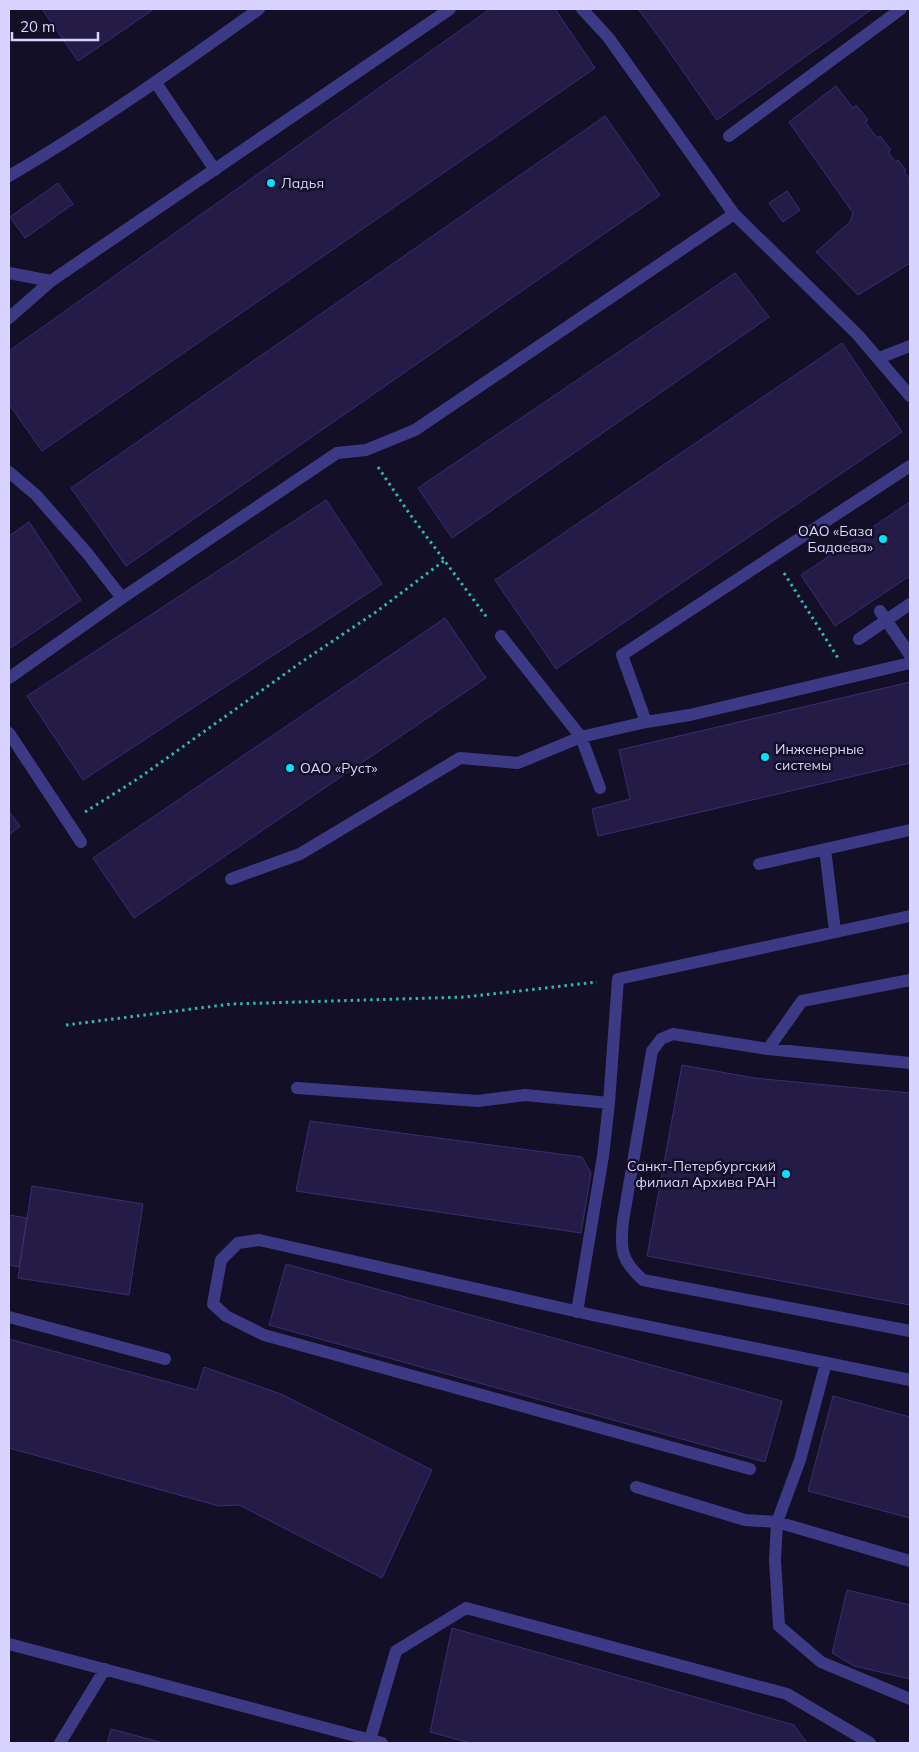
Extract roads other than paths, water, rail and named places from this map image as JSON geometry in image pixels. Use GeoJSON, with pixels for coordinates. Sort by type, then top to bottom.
{"type":"FeatureCollection","features":[{"type":"Feature","properties":{"kind":"lane"},"geometry":{"type":"LineString","coordinates":[[9,176],[62,145],[156,83],[259,9]]}},
{"type":"Feature","properties":{"kind":"lane"},"geometry":{"type":"LineString","coordinates":[[9,318],[51,281],[450,9]]}},
{"type":"Feature","properties":{"kind":"lane"},"geometry":{"type":"LineString","coordinates":[[582,9],[608,37],[734,214],[857,334],[910,396]]}},
{"type":"Feature","properties":{"kind":"lane"},"geometry":{"type":"LineString","coordinates":[[729,136],[901,9]]}},
{"type":"Feature","properties":{"kind":"lane"},"geometry":{"type":"LineString","coordinates":[[156,83],[215,170]]}},
{"type":"Feature","properties":{"kind":"lane"},"geometry":{"type":"LineString","coordinates":[[9,678],[122,598],[337,453],[366,450],[415,430],[734,214]]}},
{"type":"Feature","properties":{"kind":"lane"},"geometry":{"type":"LineString","coordinates":[[9,273],[51,281]]}},
{"type":"Feature","properties":{"kind":"lane"},"geometry":{"type":"LineString","coordinates":[[879,358],[910,346]]}},
{"type":"Feature","properties":{"kind":"lane"},"geometry":{"type":"LineString","coordinates":[[646,722],[622,655],[910,466]]}},
{"type":"Feature","properties":{"kind":"lane"},"geometry":{"type":"LineString","coordinates":[[9,472],[36,496],[122,598]]}},
{"type":"Feature","properties":{"kind":"lane"},"geometry":{"type":"LineString","coordinates":[[859,640],[883,616],[910,604]]}},
{"type":"Feature","properties":{"kind":"lane"},"geometry":{"type":"LineString","coordinates":[[883,616],[910,655]]}},
{"type":"Feature","properties":{"kind":"lane"},"geometry":{"type":"LineString","coordinates":[[501,636],[580,737],[600,788]]}},
{"type":"Feature","properties":{"kind":"lane"},"geometry":{"type":"LineString","coordinates":[[231,880],[300,854],[460,758],[518,763],[580,737],[646,722],[690,715],[910,664]]}},
{"type":"Feature","properties":{"kind":"lane"},"geometry":{"type":"LineString","coordinates":[[9,733],[82,842]]}},
{"type":"Feature","properties":{"kind":"lane"},"geometry":{"type":"LineString","coordinates":[[759,864],[910,830]]}},
{"type":"Feature","properties":{"kind":"lane"},"geometry":{"type":"LineString","coordinates":[[825,849],[835,931]]}},
{"type":"Feature","properties":{"kind":"lane"},"geometry":{"type":"LineString","coordinates":[[577,1312],[603,1156],[609,1103],[618,979],[910,916]]}},
{"type":"Feature","properties":{"kind":"lane"},"geometry":{"type":"LineString","coordinates":[[768,1049],[802,1001],[910,980]]}},
{"type":"Feature","properties":{"kind":"lane"},"geometry":{"type":"LineString","coordinates":[[910,1063],[768,1049],[673,1034],[661,1039],[652,1051],[623,1221],[621,1244],[626,1260],[633,1271],[644,1280],[657,1284],[910,1331]]}},
{"type":"Feature","properties":{"kind":"lane"},"geometry":{"type":"LineString","coordinates":[[297,1088],[478,1100],[525,1095],[609,1103]]}},
{"type":"Feature","properties":{"kind":"lane"},"geometry":{"type":"LineString","coordinates":[[750,1468],[264,1335],[226,1316],[213,1304],[221,1260],[238,1243],[259,1240],[577,1312],[910,1380]]}},
{"type":"Feature","properties":{"kind":"lane"},"geometry":{"type":"LineString","coordinates":[[9,1317],[165,1359]]}},
{"type":"Feature","properties":{"kind":"lane"},"geometry":{"type":"LineString","coordinates":[[826,1363],[800,1460],[777,1522],[775,1560],[779,1626],[821,1662],[910,1699]]}},
{"type":"Feature","properties":{"kind":"lane"},"geometry":{"type":"LineString","coordinates":[[636,1487],[745,1520],[777,1522],[910,1561]]}},
{"type":"Feature","properties":{"kind":"lane"},"geometry":{"type":"LineString","coordinates":[[9,1644],[376,1742],[396,1651],[466,1608],[787,1694],[870,1743]]}},
{"type":"Feature","properties":{"kind":"lane"},"geometry":{"type":"LineString","coordinates":[[60,1743],[105,1669]]}},
{"type":"Feature","properties":{"kind":"place","name":"Ладья"},"geometry":{"type":"Point","coordinates":[271,183]}},
{"type":"Feature","properties":{"kind":"place","name":"ОАО «База Бадаева»"},"geometry":{"type":"Point","coordinates":[883,539]}},
{"type":"Feature","properties":{"kind":"place","name":"Инженерные системы"},"geometry":{"type":"Point","coordinates":[765,757]}},
{"type":"Feature","properties":{"kind":"place","name":"ОАО «Руст»"},"geometry":{"type":"Point","coordinates":[290,768]}},
{"type":"Feature","properties":{"kind":"place","name":"Санкт-Петербургский филиал Архива РАН"},"geometry":{"type":"Point","coordinates":[786,1174]}}]}
